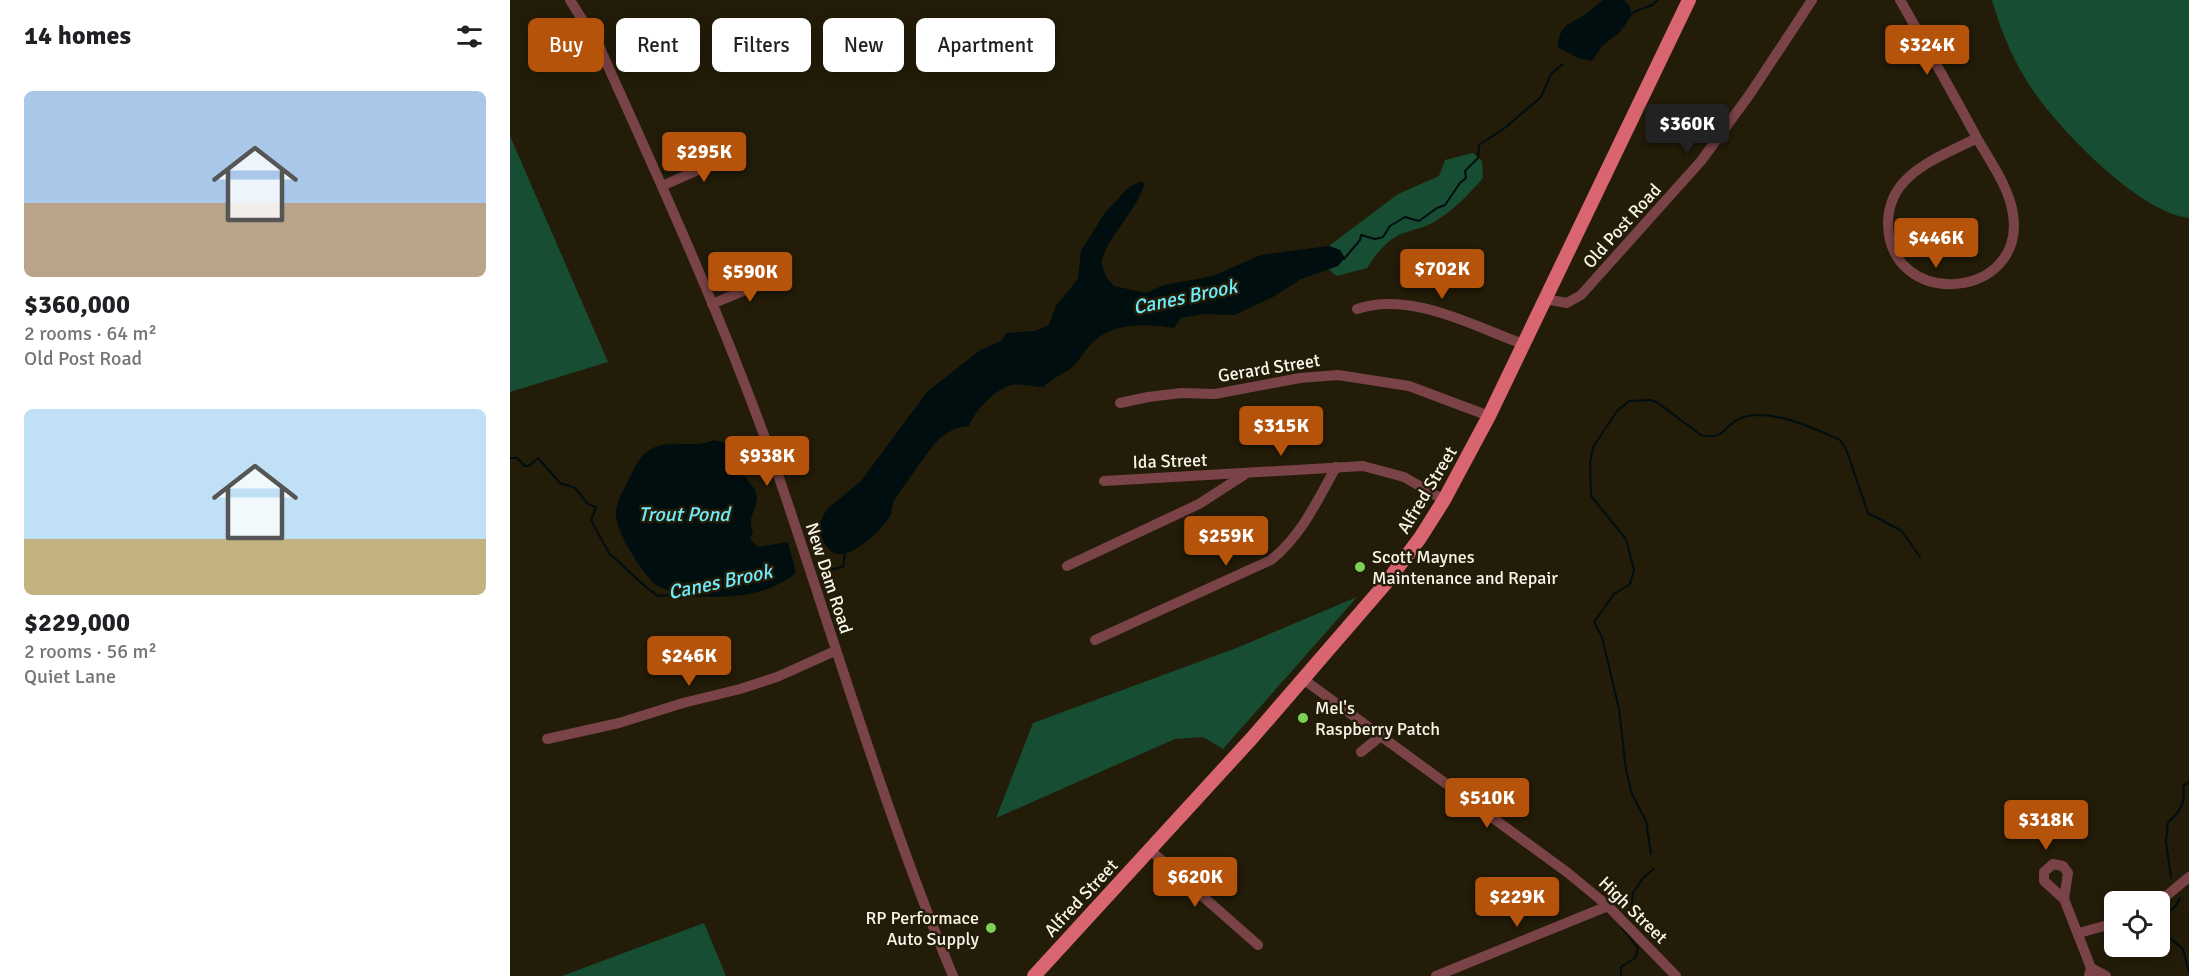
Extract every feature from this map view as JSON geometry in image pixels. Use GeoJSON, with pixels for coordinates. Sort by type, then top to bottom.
{"type":"FeatureCollection","features":[{"type":"Feature","properties":{"kind":"main road","name":"Alfred Street"},"geometry":{"type":"LineString","coordinates":[[1034,976],[1303,679],[1386,582],[1420,538],[1444,500],[1489,416],[1689,0]]}},
{"type":"Feature","properties":{"kind":"street","name":"New Dam Road"},"geometry":{"type":"LineString","coordinates":[[570,0],[600,48],[712,304],[773,462],[872,759],[953,976]]}},
{"type":"Feature","properties":{"kind":"street","name":"Old Post Road"},"geometry":{"type":"LineString","coordinates":[[1545,299],[1567,303],[1581,295],[1677,190],[1749,95],[1812,0]]}},
{"type":"Feature","properties":{"kind":"street"},"geometry":{"type":"LineString","coordinates":[[1900,0],[1977,138],[2011,205],[2012,237],[2003,257],[1980,279],[1959,285],[1931,282],[1908,269],[1893,247],[1889,230],[1891,204],[1899,188],[1911,175],[1977,138]]}},
{"type":"Feature","properties":{"kind":"street"},"geometry":{"type":"LineString","coordinates":[[662,186],[734,154]]}},
{"type":"Feature","properties":{"kind":"street"},"geometry":{"type":"LineString","coordinates":[[712,304],[777,277]]}},
{"type":"Feature","properties":{"kind":"street"},"geometry":{"type":"LineString","coordinates":[[1357,309],[1377,304],[1402,304],[1440,314],[1523,344]]}},
{"type":"Feature","properties":{"kind":"street","name":"Gerard Street"},"geometry":{"type":"LineString","coordinates":[[1119,403],[1180,393],[1215,394],[1300,378],[1338,375],[1409,386],[1489,416]]}},
{"type":"Feature","properties":{"kind":"street","name":"Ida Street"},"geometry":{"type":"LineString","coordinates":[[1104,481],[1245,475],[1363,466],[1389,471],[1444,500]]}},
{"type":"Feature","properties":{"kind":"street"},"geometry":{"type":"LineString","coordinates":[[1095,640],[1271,560],[1287,547],[1299,532],[1336,467]]}},
{"type":"Feature","properties":{"kind":"street"},"geometry":{"type":"LineString","coordinates":[[1066,566],[1199,504],[1245,475]]}},
{"type":"Feature","properties":{"kind":"street"},"geometry":{"type":"LineString","coordinates":[[548,739],[619,723],[683,703],[740,689],[777,677],[835,651]]}},
{"type":"Feature","properties":{"kind":"street","name":"High Street"},"geometry":{"type":"LineString","coordinates":[[1303,679],[1518,834],[1608,906],[1676,976]]}},
{"type":"Feature","properties":{"kind":"street"},"geometry":{"type":"LineString","coordinates":[[1360,752],[1382,735]]}},
{"type":"Feature","properties":{"kind":"street"},"geometry":{"type":"LineString","coordinates":[[1150,850],[1258,945]]}},
{"type":"Feature","properties":{"kind":"street"},"geometry":{"type":"LineString","coordinates":[[2170,893],[2189,877]]}},
{"type":"Feature","properties":{"kind":"street"},"geometry":{"type":"LineString","coordinates":[[2064,899],[2079,933],[2090,972],[2106,976]]}},
{"type":"Feature","properties":{"kind":"street"},"geometry":{"type":"LineString","coordinates":[[1437,976],[1608,906]]}},
{"type":"Feature","properties":{"kind":"street"},"geometry":{"type":"LineString","coordinates":[[2079,933],[2104,925]]}},
{"type":"Feature","properties":{"kind":"green space"},"geometry":{"type":"Polygon","coordinates":[[[1992,0],[2189,0],[2189,218],[2169,213],[2125,186],[2103,168],[2063,128],[2034,92],[2021,71],[2004,36],[1992,0]]]}},
{"type":"Feature","properties":{"kind":"green space"},"geometry":{"type":"Polygon","coordinates":[[[510,136],[608,362],[510,392],[510,136]]]}},
{"type":"Feature","properties":{"kind":"green space"},"geometry":{"type":"Polygon","coordinates":[[[1473,153],[1482,161],[1483,178],[1448,212],[1430,224],[1398,235],[1378,252],[1367,268],[1337,276],[1328,269],[1338,266],[1340,250],[1329,246],[1398,194],[1439,176],[1445,160],[1473,153]]]}},
{"type":"Feature","properties":{"kind":"green space"},"geometry":{"type":"Polygon","coordinates":[[[1357,597],[1223,749],[1203,737],[1175,739],[996,818],[1033,723],[1239,647],[1357,597]]]}},
{"type":"Feature","properties":{"kind":"green space"},"geometry":{"type":"Polygon","coordinates":[[[704,923],[726,976],[562,976],[704,923]]]}},
{"type":"Feature","properties":{"kind":"water"},"geometry":{"type":"Polygon","coordinates":[[[1603,0],[1624,0],[1629,5],[1632,15],[1620,32],[1602,46],[1592,61],[1578,58],[1558,47],[1563,29],[1603,0]]]}},
{"type":"Feature","properties":{"kind":"water"},"geometry":{"type":"Polygon","coordinates":[[[1140,182],[1145,183],[1141,194],[1101,261],[1106,277],[1114,286],[1146,293],[1164,285],[1213,276],[1261,255],[1329,246],[1340,250],[1345,258],[1338,266],[1301,279],[1273,297],[1234,315],[1204,314],[1181,318],[1174,328],[1143,325],[1112,330],[1094,341],[1070,369],[1043,387],[1017,384],[997,392],[985,402],[969,426],[952,430],[937,441],[893,503],[891,514],[875,535],[849,552],[841,554],[831,551],[818,526],[827,509],[861,481],[927,392],[979,351],[1001,341],[1006,333],[1035,331],[1049,325],[1056,306],[1078,279],[1081,251],[1104,214],[1129,187],[1140,182]]]}},
{"type":"Feature","properties":{"kind":"water","name":"Trout Pond"},"geometry":{"type":"Polygon","coordinates":[[[714,440],[732,445],[740,452],[741,471],[756,493],[757,501],[751,518],[753,533],[750,539],[758,547],[788,542],[796,573],[782,583],[767,589],[736,596],[671,596],[674,592],[656,585],[631,552],[617,521],[617,505],[636,465],[650,450],[662,445],[699,444],[714,440]]]}},
{"type":"Feature","properties":{"kind":"waterway","name":"Canes Brook"},"geometry":{"type":"LineString","coordinates":[[1629,14],[1652,5],[1658,0]]}},
{"type":"Feature","properties":{"kind":"waterway","name":"Canes Brook"},"geometry":{"type":"LineString","coordinates":[[1344,259],[1360,240],[1361,235],[1375,239],[1383,237],[1390,226],[1405,217],[1419,221],[1445,205],[1466,178],[1465,171],[1478,158],[1479,145],[1506,127],[1541,97],[1551,74],[1563,64]]}},
{"type":"Feature","properties":{"kind":"waterway"},"geometry":{"type":"LineString","coordinates":[[1651,854],[1646,821],[1632,794],[1626,770],[1619,709],[1602,637],[1594,622],[1614,594],[1630,584],[1634,570],[1626,539],[1591,496],[1590,463],[1593,447],[1617,411],[1629,401],[1651,400],[1701,435],[1715,436],[1741,418],[1765,415],[1791,420],[1840,440],[1846,449],[1868,513],[1902,531],[1920,557]]}},
{"type":"Feature","properties":{"kind":"waterway","name":"Canes Brook"},"geometry":{"type":"LineString","coordinates":[[510,458],[517,458],[525,466],[529,466],[538,458],[560,483],[575,488],[588,504],[596,507],[591,520],[609,553],[658,596],[671,595]]}},
{"type":"Feature","properties":{"kind":"waterway","name":"Canes Brook"},"geometry":{"type":"LineString","coordinates":[[819,568],[843,567],[845,552]]}},
{"type":"Feature","properties":{"kind":"waterway"},"geometry":{"type":"LineString","coordinates":[[2171,878],[2166,842],[2168,822],[2181,806],[2184,797],[2183,786],[2189,782]]}},
{"type":"Feature","properties":{"kind":"waterway"},"geometry":{"type":"LineString","coordinates":[[1630,918],[1633,893],[1643,878],[1654,869]]}},
{"type":"Feature","properties":{"kind":"waterway"},"geometry":{"type":"LineString","coordinates":[[2180,898],[2175,907],[2164,915],[2163,932],[2183,949],[2189,972]]}},
{"type":"Feature","properties":{"kind":"waterway"},"geometry":{"type":"LineString","coordinates":[[1621,976],[1621,967],[1635,958],[1638,948],[1622,928]]}},
{"type":"Feature","properties":{"kind":"place","name":"Scott Maynes Maintenance and Repair"},"geometry":{"type":"Point","coordinates":[1360,567]}},
{"type":"Feature","properties":{"kind":"place","name":"Mel's Raspberry Patch"},"geometry":{"type":"Point","coordinates":[1303,718]}},
{"type":"Feature","properties":{"kind":"place","name":"RP Performace Auto Supply"},"geometry":{"type":"Point","coordinates":[991,928]}}]}
